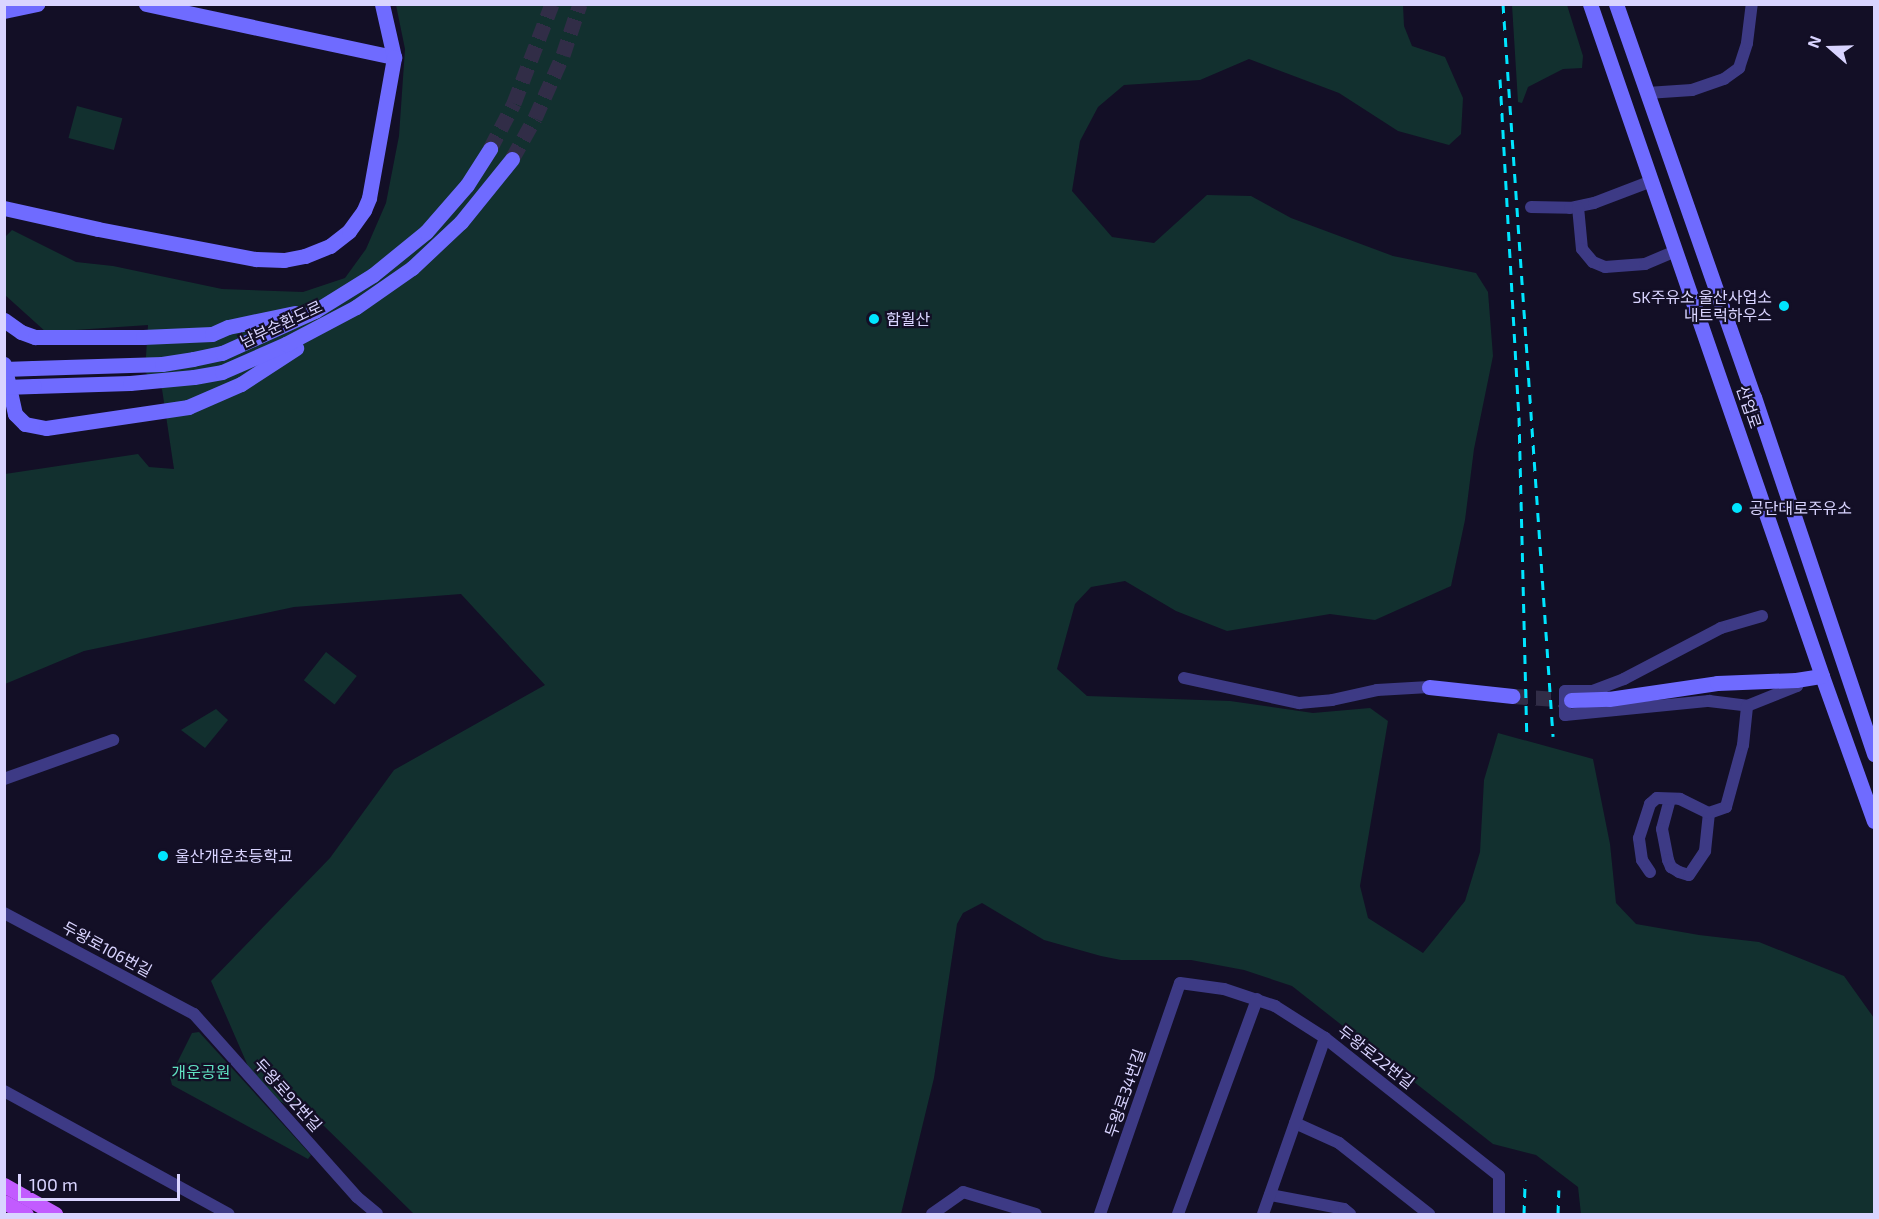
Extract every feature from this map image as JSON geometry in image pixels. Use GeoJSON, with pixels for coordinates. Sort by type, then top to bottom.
{"type":"FeatureCollection","features":[{"type":"Feature","properties":{"kind":"main road"},"geometry":{"type":"LineString","coordinates":[[4,11],[37,4]]}},
{"type":"Feature","properties":{"kind":"main road"},"geometry":{"type":"LineString","coordinates":[[146,4],[394,57]]}},
{"type":"Feature","properties":{"kind":"main road"},"geometry":{"type":"LineString","coordinates":[[4,208],[98,229],[256,259],[284,260],[305,256],[330,246],[349,231],[364,210],[369,198],[394,57],[382,4]]}},
{"type":"Feature","properties":{"kind":"main road","name":"산업로"},"geometry":{"type":"LineString","coordinates":[[1590,4],[1821,676],[1875,821]]}},
{"type":"Feature","properties":{"kind":"main road","name":"산업로"},"geometry":{"type":"LineString","coordinates":[[1616,4],[1754,397],[1875,754]]}},
{"type":"Feature","properties":{"kind":"main road","name":"남부순환도로"},"geometry":{"type":"LineString","coordinates":[[4,369],[162,364],[222,352],[315,311],[348,292],[400,256],[426,232],[467,185],[490,149]]}},
{"type":"Feature","properties":{"kind":"main road","name":"남부순환도로"},"geometry":{"type":"LineString","coordinates":[[4,387],[164,382],[222,372],[322,326],[382,290],[412,268],[461,222],[512,159]]}},
{"type":"Feature","properties":{"kind":"main road"},"geometry":{"type":"LineString","coordinates":[[4,364],[8,414],[25,423],[46,428],[188,407],[241,384],[382,290]]}},
{"type":"Feature","properties":{"kind":"main road"},"geometry":{"type":"LineString","coordinates":[[4,320],[21,332],[44,338],[212,334],[228,327],[308,309],[348,292]]}},
{"type":"Feature","properties":{"kind":"main road"},"geometry":{"type":"LineString","coordinates":[[1571,700],[1634,702],[1718,683],[1796,680],[1821,676]]}},
{"type":"Feature","properties":{"kind":"main road"},"geometry":{"type":"LineString","coordinates":[[1429,687],[1514,696]]}},
{"type":"Feature","properties":{"kind":"main road"},"geometry":{"type":"LineString","coordinates":[[1860,714],[1875,724]]}},
{"type":"Feature","properties":{"kind":"main road"},"geometry":{"type":"LineString","coordinates":[[4,1185],[55,1215]]}},
{"type":"Feature","properties":{"kind":"main road"},"geometry":{"type":"LineString","coordinates":[[4,1202],[26,1215]]}},
{"type":"Feature","properties":{"kind":"street"},"geometry":{"type":"LineString","coordinates":[[1647,93],[1692,90],[1724,79],[1739,68],[1747,43],[1752,4]]}},
{"type":"Feature","properties":{"kind":"street"},"geometry":{"type":"LineString","coordinates":[[1531,207],[1556,209],[1578,207],[1652,181]]}},
{"type":"Feature","properties":{"kind":"street"},"geometry":{"type":"LineString","coordinates":[[1578,207],[1582,249],[1593,262],[1605,267],[1644,264],[1676,251]]}},
{"type":"Feature","properties":{"kind":"street"},"geometry":{"type":"LineString","coordinates":[[1762,616],[1721,628],[1624,679],[1592,691],[1564,691],[1564,715],[1634,702],[1709,700],[1747,706],[1797,686],[1796,680]]}},
{"type":"Feature","properties":{"kind":"street"},"geometry":{"type":"LineString","coordinates":[[1184,678],[1255,696],[1299,703],[1332,700],[1377,690],[1429,687]]}},
{"type":"Feature","properties":{"kind":"street"},"geometry":{"type":"LineString","coordinates":[[1624,679],[1634,702]]}},
{"type":"Feature","properties":{"kind":"street"},"geometry":{"type":"LineString","coordinates":[[1650,872],[1642,860],[1639,838],[1650,804],[1657,798],[1680,799],[1709,813],[1726,807],[1743,744],[1747,706]]}},
{"type":"Feature","properties":{"kind":"street"},"geometry":{"type":"LineString","coordinates":[[4,779],[113,740]]}},
{"type":"Feature","properties":{"kind":"street"},"geometry":{"type":"LineString","coordinates":[[1670,799],[1662,829],[1668,860],[1671,867],[1679,872],[1689,875],[1705,851],[1709,813]]}},
{"type":"Feature","properties":{"kind":"street","name":"두왕로106번길"},"geometry":{"type":"LineString","coordinates":[[4,913],[194,1014]]}},
{"type":"Feature","properties":{"kind":"street","name":"두왕로22번길"},"geometry":{"type":"LineString","coordinates":[[1180,983],[1224,989],[1257,999],[1275,1006],[1325,1038],[1498,1176],[1499,1215]]}},
{"type":"Feature","properties":{"kind":"street","name":"두왕로34번길"},"geometry":{"type":"LineString","coordinates":[[1100,1215],[1180,983]]}},
{"type":"Feature","properties":{"kind":"street"},"geometry":{"type":"LineString","coordinates":[[1178,1215],[1257,999]]}},
{"type":"Feature","properties":{"kind":"street","name":"두왕로92번길"},"geometry":{"type":"LineString","coordinates":[[194,1014],[357,1197],[377,1215]]}},
{"type":"Feature","properties":{"kind":"street"},"geometry":{"type":"LineString","coordinates":[[1263,1215],[1325,1038]]}},
{"type":"Feature","properties":{"kind":"street"},"geometry":{"type":"LineString","coordinates":[[4,1091],[229,1215]]}},
{"type":"Feature","properties":{"kind":"street"},"geometry":{"type":"LineString","coordinates":[[1295,1123],[1339,1143],[1429,1215]]}},
{"type":"Feature","properties":{"kind":"street"},"geometry":{"type":"LineString","coordinates":[[932,1215],[963,1192],[1036,1215]]}},
{"type":"Feature","properties":{"kind":"street"},"geometry":{"type":"LineString","coordinates":[[1270,1195],[1344,1209],[1350,1215]]}},
{"type":"Feature","properties":{"kind":"green space"},"geometry":{"type":"Polygon","coordinates":[[[396,5],[1403,5],[1404,26],[1412,46],[1445,57],[1463,98],[1461,134],[1449,145],[1398,131],[1339,93],[1249,59],[1200,80],[1124,85],[1098,107],[1080,141],[1072,191],[1112,237],[1154,243],[1207,195],[1251,196],[1291,218],[1393,256],[1476,273],[1488,292],[1493,356],[1474,449],[1465,520],[1451,586],[1375,620],[1330,614],[1227,631],[1176,611],[1125,581],[1091,587],[1075,604],[1057,669],[1087,696],[1230,701],[1313,713],[1370,708],[1388,721],[1360,886],[1368,918],[1423,953],[1465,901],[1480,852],[1484,780],[1498,733],[1593,759],[1610,844],[1616,903],[1636,924],[1759,942],[1844,976],[1874,1018],[1874,1214],[1581,1214],[1578,1187],[1536,1155],[1493,1144],[1292,986],[1244,970],[1191,960],[1121,960],[1101,956],[1044,940],[982,903],[963,913],[957,924],[934,1078],[901,1214],[414,1214],[324,1126],[258,1089],[211,981],[330,858],[394,770],[545,685],[461,594],[294,607],[84,651],[5,684],[5,474],[138,454],[149,467],[174,469],[162,389],[145,372],[148,325],[46,332],[5,295],[5,237],[12,230],[76,262],[113,266],[222,289],[303,292],[345,278],[366,249],[386,203],[399,136],[405,49],[396,5]]]}},
{"type":"Feature","properties":{"kind":"green space"},"geometry":{"type":"Polygon","coordinates":[[[1512,5],[1567,5],[1583,56],[1582,68],[1563,69],[1528,87],[1522,103],[1518,102],[1512,5]]]}},
{"type":"Feature","properties":{"kind":"green space"},"geometry":{"type":"Polygon","coordinates":[[[77,106],[122,118],[114,150],[68,138],[77,106]]]}},
{"type":"Feature","properties":{"kind":"green space"},"geometry":{"type":"Polygon","coordinates":[[[326,652],[357,676],[335,704],[304,680],[326,652]]]}},
{"type":"Feature","properties":{"kind":"green space"},"geometry":{"type":"Polygon","coordinates":[[[216,709],[228,720],[205,748],[181,730],[216,709]]]}},
{"type":"Feature","properties":{"kind":"green space","name":"개운공원"},"geometry":{"type":"Polygon","coordinates":[[[199,1032],[311,1155],[308,1159],[172,1085],[170,1077],[192,1033],[199,1032]]]}},
{"type":"Feature","properties":{"kind":"tunnel"},"geometry":{"type":"LineString","coordinates":[[490,149],[514,103],[552,4]]}},
{"type":"Feature","properties":{"kind":"tunnel"},"geometry":{"type":"LineString","coordinates":[[512,159],[535,118],[563,55],[580,4]]}},
{"type":"Feature","properties":{"kind":"tunnel"},"geometry":{"type":"LineString","coordinates":[[1513,696],[1571,700]]}},
{"type":"Feature","properties":{"kind":"railway"},"geometry":{"type":"LineString","coordinates":[[1503,4],[1553,736]]}},
{"type":"Feature","properties":{"kind":"railway"},"geometry":{"type":"LineString","coordinates":[[1500,79],[1519,417],[1527,736]]}},
{"type":"Feature","properties":{"kind":"railway"},"geometry":{"type":"LineString","coordinates":[[1524,1214],[1525,1180]]}},
{"type":"Feature","properties":{"kind":"railway"},"geometry":{"type":"LineString","coordinates":[[1558,1214],[1559,1190]]}},
{"type":"Feature","properties":{"kind":"place","name":"SK주유소 울산사업소 내트럭하우스"},"geometry":{"type":"Point","coordinates":[1784,306]}},
{"type":"Feature","properties":{"kind":"place","name":"함월산"},"geometry":{"type":"Point","coordinates":[874,319]}},
{"type":"Feature","properties":{"kind":"place","name":"공단대로주유소"},"geometry":{"type":"Point","coordinates":[1737,508]}},
{"type":"Feature","properties":{"kind":"place","name":"울산개운초등학교"},"geometry":{"type":"Point","coordinates":[163,856]}}]}
